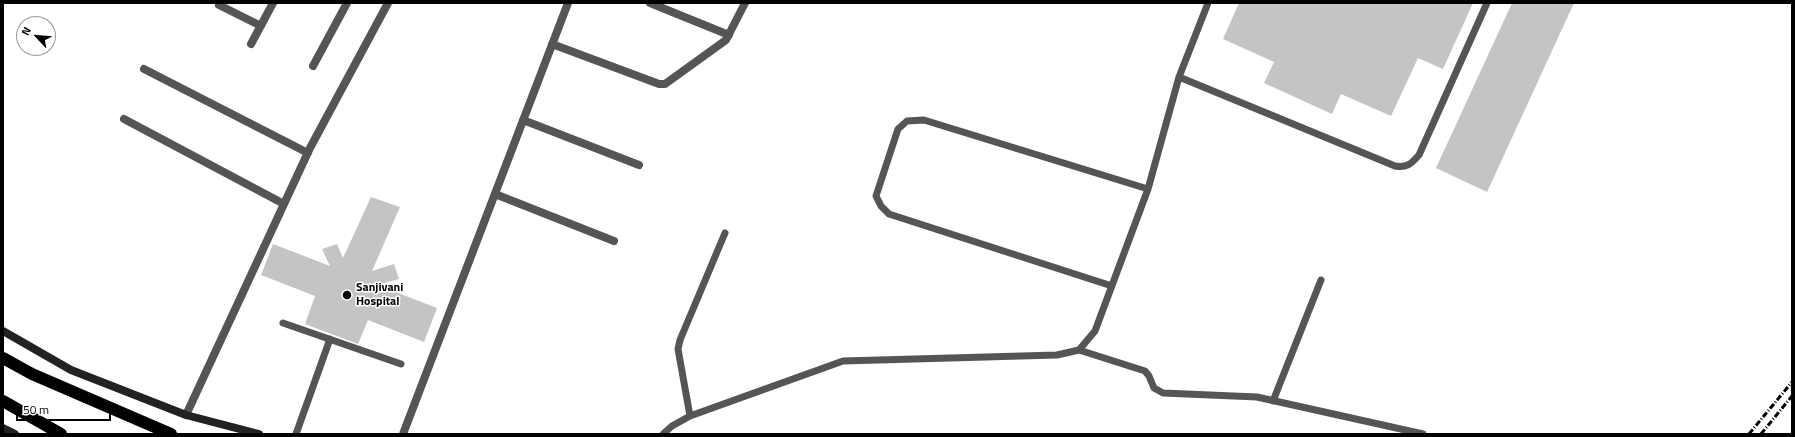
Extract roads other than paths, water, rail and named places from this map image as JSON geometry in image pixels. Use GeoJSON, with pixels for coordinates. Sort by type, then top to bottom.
{"type":"FeatureCollection","features":[{"type":"Feature","properties":{"kind":"highway"},"geometry":{"type":"LineString","coordinates":[[3,358],[32,374],[171,434]]}},
{"type":"Feature","properties":{"kind":"highway"},"geometry":{"type":"LineString","coordinates":[[3,401],[61,434]]}},
{"type":"Feature","properties":{"kind":"street"},"geometry":{"type":"LineString","coordinates":[[251,44],[273,3]]}},
{"type":"Feature","properties":{"kind":"street"},"geometry":{"type":"LineString","coordinates":[[313,66],[347,3]]}},
{"type":"Feature","properties":{"kind":"street"},"geometry":{"type":"LineString","coordinates":[[186,414],[308,153],[388,3]]}},
{"type":"Feature","properties":{"kind":"street"},"geometry":{"type":"LineString","coordinates":[[403,434],[568,3]]}},
{"type":"Feature","properties":{"kind":"street"},"geometry":{"type":"LineString","coordinates":[[650,3],[729,35]]}},
{"type":"Feature","properties":{"kind":"street"},"geometry":{"type":"LineString","coordinates":[[552,44],[659,84],[665,84],[726,40],[745,3]]}},
{"type":"Feature","properties":{"kind":"street"},"geometry":{"type":"LineString","coordinates":[[219,5],[261,26]]}},
{"type":"Feature","properties":{"kind":"street"},"geometry":{"type":"LineString","coordinates":[[144,69],[308,153]]}},
{"type":"Feature","properties":{"kind":"street"},"geometry":{"type":"LineString","coordinates":[[124,120],[284,204]]}},
{"type":"Feature","properties":{"kind":"street"},"geometry":{"type":"LineString","coordinates":[[523,120],[639,165]]}},
{"type":"Feature","properties":{"kind":"street"},"geometry":{"type":"LineString","coordinates":[[495,194],[614,241]]}},
{"type":"Feature","properties":{"kind":"street"},"geometry":{"type":"LineString","coordinates":[[3,332],[71,370],[186,414],[259,434]]}},
{"type":"Feature","properties":{"kind":"street"},"geometry":{"type":"LineString","coordinates":[[3,428],[15,434]]}},
{"type":"Feature","properties":{"kind":"lane"},"geometry":{"type":"LineString","coordinates":[[1079,350],[1095,331],[1112,286],[1148,189],[1179,76],[1208,3]]}},
{"type":"Feature","properties":{"kind":"lane"},"geometry":{"type":"LineString","coordinates":[[1179,76],[1395,166],[1404,167],[1412,163],[1419,155],[1487,3]]}},
{"type":"Feature","properties":{"kind":"lane"},"geometry":{"type":"LineString","coordinates":[[1112,286],[889,214],[881,206],[876,196],[898,129],[907,121],[924,120],[1148,189]]}},
{"type":"Feature","properties":{"kind":"lane"},"geometry":{"type":"LineString","coordinates":[[690,416],[678,349],[680,340],[725,233]]}},
{"type":"Feature","properties":{"kind":"lane"},"geometry":{"type":"LineString","coordinates":[[1273,401],[1321,280]]}},
{"type":"Feature","properties":{"kind":"lane"},"geometry":{"type":"LineString","coordinates":[[283,322],[401,364]]}},
{"type":"Feature","properties":{"kind":"lane"},"geometry":{"type":"LineString","coordinates":[[296,434],[330,339]]}},
{"type":"Feature","properties":{"kind":"lane"},"geometry":{"type":"LineString","coordinates":[[663,434],[672,426],[690,416],[843,361],[1057,355],[1079,350],[1145,372],[1149,376],[1154,388],[1163,392],[1252,397],[1423,434]]}},
{"type":"Feature","properties":{"kind":"railway"},"geometry":{"type":"LineString","coordinates":[[1749,434],[1792,382]]}},
{"type":"Feature","properties":{"kind":"railway"},"geometry":{"type":"LineString","coordinates":[[1761,434],[1792,396]]}},
{"type":"Feature","properties":{"kind":"place","name":"Sanjivani Hospital"},"geometry":{"type":"Point","coordinates":[347,295]}}]}
